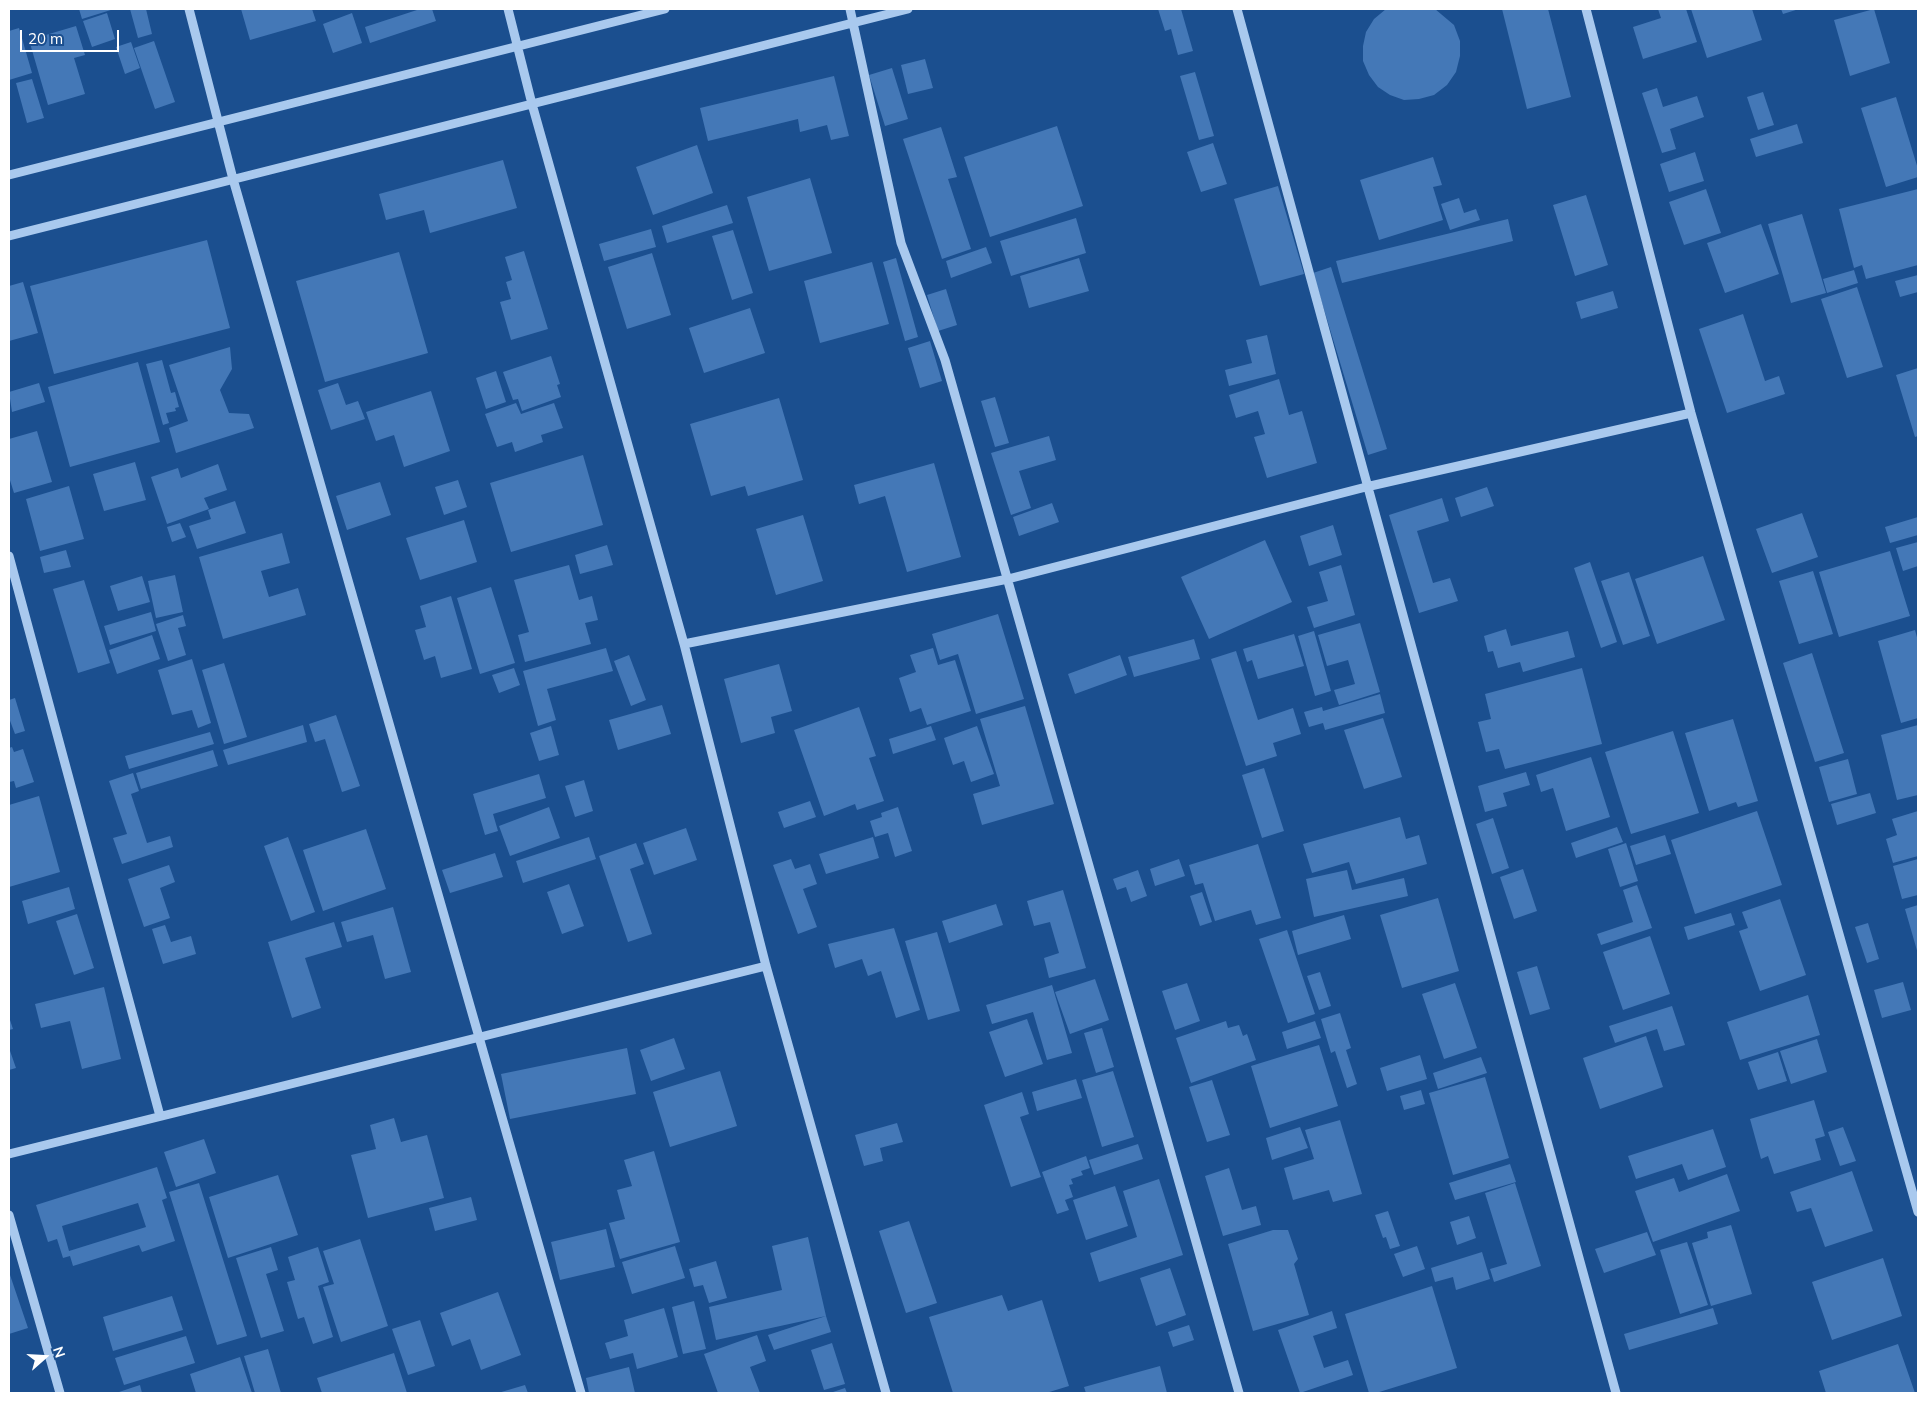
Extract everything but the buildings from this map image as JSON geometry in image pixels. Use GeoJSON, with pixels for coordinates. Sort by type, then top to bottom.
{"type":"FeatureCollection","features":[{"type":"Feature","properties":{"kind":"street"},"geometry":{"type":"LineString","coordinates":[[189,9],[233,180],[480,1037],[580,1393]]}},
{"type":"Feature","properties":{"kind":"street"},"geometry":{"type":"LineString","coordinates":[[508,9],[532,104],[684,644],[766,966],[886,1393]]}},
{"type":"Feature","properties":{"kind":"street"},"geometry":{"type":"LineString","coordinates":[[9,175],[664,9]]}},
{"type":"Feature","properties":{"kind":"street"},"geometry":{"type":"LineString","coordinates":[[850,9],[901,243],[945,360],[1239,1393]]}},
{"type":"Feature","properties":{"kind":"street"},"geometry":{"type":"LineString","coordinates":[[9,236],[908,9]]}},
{"type":"Feature","properties":{"kind":"street"},"geometry":{"type":"LineString","coordinates":[[1237,9],[1366,486],[1616,1393]]}},
{"type":"Feature","properties":{"kind":"street"},"geometry":{"type":"LineString","coordinates":[[1586,9],[1691,413],[1918,1212]]}},
{"type":"Feature","properties":{"kind":"street"},"geometry":{"type":"LineString","coordinates":[[684,644],[1008,579],[1366,486],[1691,413]]}},
{"type":"Feature","properties":{"kind":"street"},"geometry":{"type":"LineString","coordinates":[[9,556],[160,1116]]}},
{"type":"Feature","properties":{"kind":"street"},"geometry":{"type":"LineString","coordinates":[[9,1154],[766,966]]}},
{"type":"Feature","properties":{"kind":"street"},"geometry":{"type":"LineString","coordinates":[[9,1215],[60,1393]]}}]}
